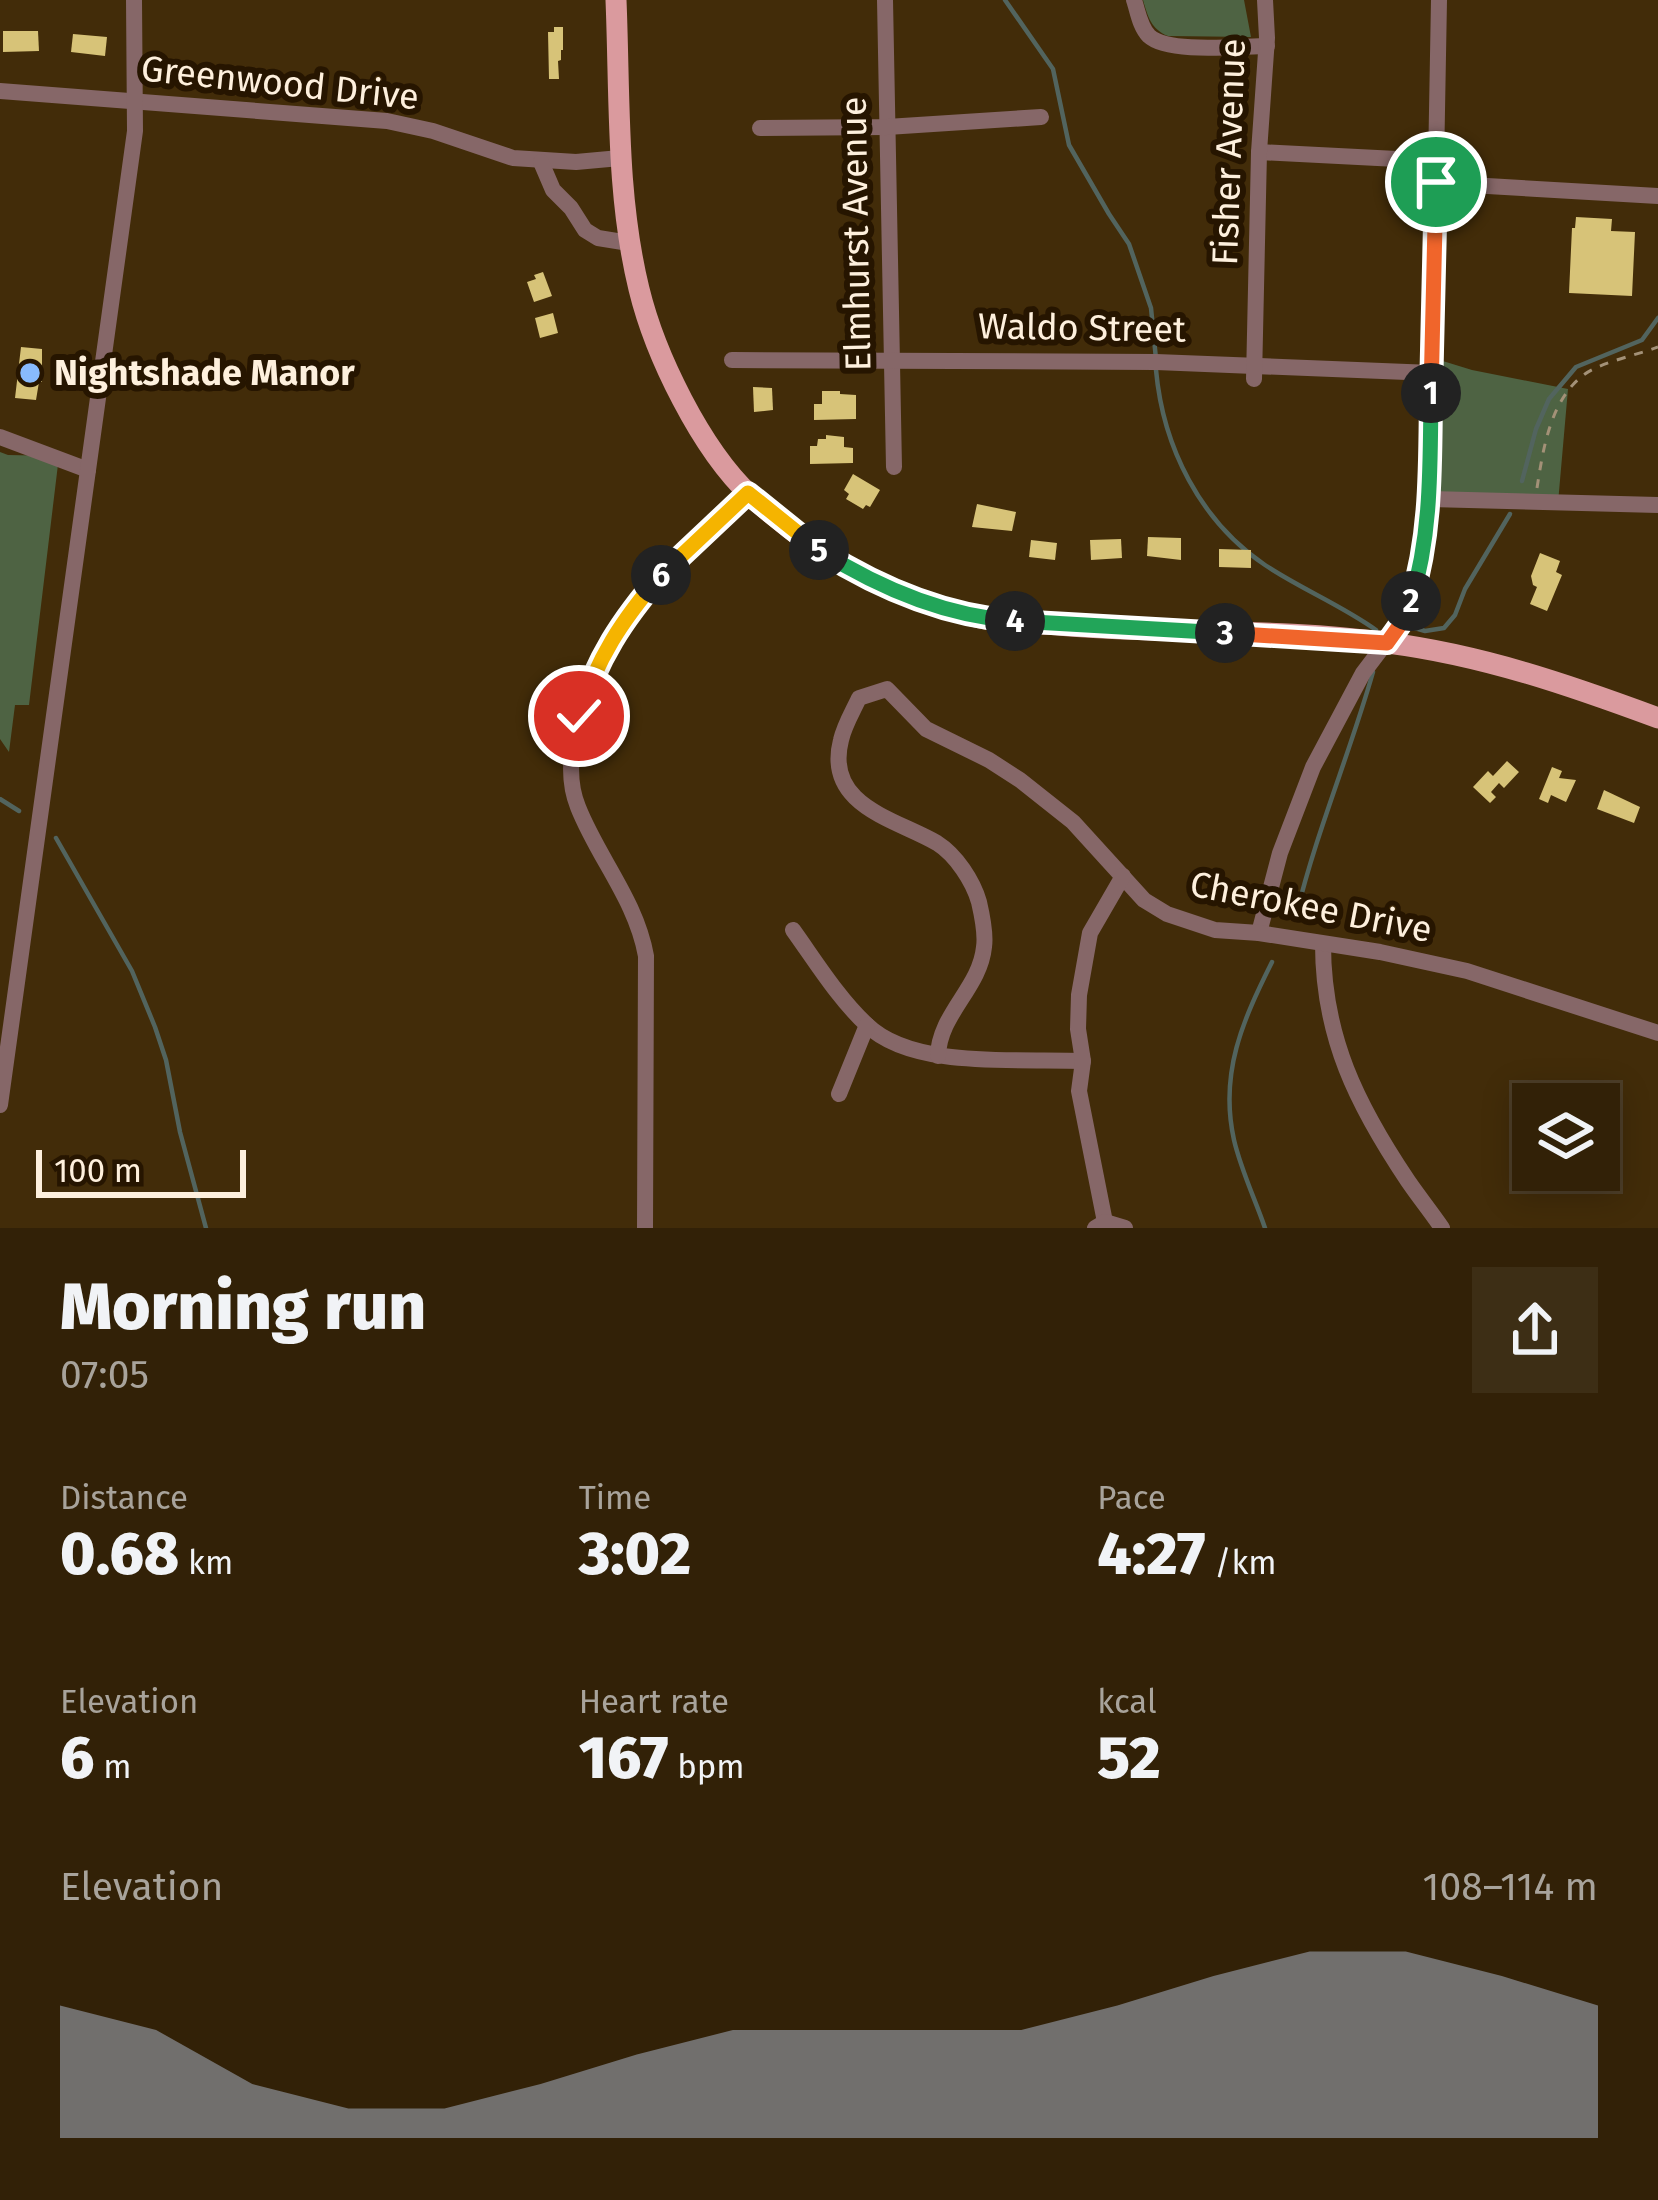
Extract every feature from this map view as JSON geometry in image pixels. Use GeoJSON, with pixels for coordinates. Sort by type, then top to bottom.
{"type":"FeatureCollection","features":[{"type":"Feature","properties":{"kind":"main road"},"geometry":{"type":"LineString","coordinates":[[616,0],[620,158],[628,243],[640,294],[670,376],[695,422],[748,493],[822,553],[907,597],[983,619],[1387,643],[1518,669],[1658,718]]}},
{"type":"Feature","properties":{"kind":"street"},"geometry":{"type":"LineString","coordinates":[[0,1105],[135,131],[134,0]]}},
{"type":"Feature","properties":{"kind":"street","name":"Elmhurst Avenue"},"geometry":{"type":"LineString","coordinates":[[885,0],[894,467]]}},
{"type":"Feature","properties":{"kind":"street"},"geometry":{"type":"LineString","coordinates":[[1134,0],[1145,33],[1159,43],[1267,46]]}},
{"type":"Feature","properties":{"kind":"street","name":"Fisher Avenue"},"geometry":{"type":"LineString","coordinates":[[1255,372],[1259,152],[1267,46],[1264,0]]}},
{"type":"Feature","properties":{"kind":"street"},"geometry":{"type":"LineString","coordinates":[[1259,933],[1280,853],[1312,767],[1346,700],[1407,615],[1426,540],[1438,0]]}},
{"type":"Feature","properties":{"kind":"street","name":"Greenwood Drive"},"geometry":{"type":"LineString","coordinates":[[0,91],[387,121],[513,158],[620,158]]}},
{"type":"Feature","properties":{"kind":"street"},"geometry":{"type":"LineString","coordinates":[[760,128],[887,127],[1041,117]]}},
{"type":"Feature","properties":{"kind":"street"},"geometry":{"type":"LineString","coordinates":[[1259,152],[1436,161]]}},
{"type":"Feature","properties":{"kind":"street"},"geometry":{"type":"LineString","coordinates":[[541,161],[556,194],[572,208],[585,230],[598,238],[628,243]]}},
{"type":"Feature","properties":{"kind":"street"},"geometry":{"type":"LineString","coordinates":[[1436,182],[1658,196]]}},
{"type":"Feature","properties":{"kind":"street","name":"Waldo Street"},"geometry":{"type":"LineString","coordinates":[[732,360],[890,358],[1432,374]]}},
{"type":"Feature","properties":{"kind":"street"},"geometry":{"type":"LineString","coordinates":[[0,436],[88,470]]}},
{"type":"Feature","properties":{"kind":"street"},"geometry":{"type":"LineString","coordinates":[[645,1228],[646,956],[636,916],[578,808],[570,766],[573,743],[593,676],[627,614],[700,535],[748,493]]}},
{"type":"Feature","properties":{"kind":"street"},"geometry":{"type":"LineString","coordinates":[[1430,499],[1658,505]]}},
{"type":"Feature","properties":{"kind":"street","name":"Cherokee Drive"},"geometry":{"type":"LineString","coordinates":[[938,1056],[949,1018],[979,968],[985,946],[981,909],[975,888],[950,853],[865,808],[847,788],[841,772],[841,740],[859,698],[887,689],[926,729],[1020,780],[1073,822],[1144,900],[1189,923],[1380,952],[1467,971],[1658,1034]]}},
{"type":"Feature","properties":{"kind":"street"},"geometry":{"type":"LineString","coordinates":[[1123,876],[1090,933],[1078,1029],[1083,1060],[1079,1091],[1100,1225],[1125,1228]]}},
{"type":"Feature","properties":{"kind":"street"},"geometry":{"type":"LineString","coordinates":[[793,930],[836,989],[879,1035],[938,1056],[1083,1060]]}},
{"type":"Feature","properties":{"kind":"street"},"geometry":{"type":"LineString","coordinates":[[1323,944],[1327,1008],[1345,1067],[1364,1108],[1442,1228]]}},
{"type":"Feature","properties":{"kind":"street"},"geometry":{"type":"LineString","coordinates":[[838,1094],[867,1025]]}},
{"type":"Feature","properties":{"kind":"path"},"geometry":{"type":"LineString","coordinates":[[1534,502],[1544,444],[1562,398],[1586,373],[1658,347]]}},
{"type":"Feature","properties":{"kind":"green space"},"geometry":{"type":"Polygon","coordinates":[[[1143,0],[1244,0],[1251,37],[1168,36],[1154,26],[1143,0]]]}},
{"type":"Feature","properties":{"kind":"green space"},"geometry":{"type":"Polygon","coordinates":[[[1433,358],[1568,389],[1558,503],[1430,499],[1433,358]]]}},
{"type":"Feature","properties":{"kind":"green space"},"geometry":{"type":"Polygon","coordinates":[[[0,452],[59,456],[29,705],[15,705],[9,752],[0,739],[0,452]]]}},
{"type":"Feature","properties":{"kind":"building"},"geometry":{"type":"Polygon","coordinates":[[[554,27],[563,27],[563,50],[559,79],[549,79],[548,32],[554,32],[554,27]]]}},
{"type":"Feature","properties":{"kind":"building"},"geometry":{"type":"Polygon","coordinates":[[[3,31],[38,31],[39,51],[3,52],[3,31]]]}},
{"type":"Feature","properties":{"kind":"building"},"geometry":{"type":"Polygon","coordinates":[[[73,34],[107,37],[105,56],[71,52],[73,34]]]}},
{"type":"Feature","properties":{"kind":"building"},"geometry":{"type":"Polygon","coordinates":[[[1576,217],[1612,219],[1611,231],[1635,232],[1632,296],[1569,293],[1576,217]]]}},
{"type":"Feature","properties":{"kind":"building"},"geometry":{"type":"Polygon","coordinates":[[[543,272],[552,296],[534,302],[527,282],[543,272]]]}},
{"type":"Feature","properties":{"kind":"building"},"geometry":{"type":"Polygon","coordinates":[[[553,313],[558,333],[540,338],[535,318],[553,313]]]}},
{"type":"Feature","properties":{"kind":"building","name":"Nightshade Manor"},"geometry":{"type":"Polygon","coordinates":[[[21,347],[42,349],[42,382],[36,400],[15,398],[21,347]]]}},
{"type":"Feature","properties":{"kind":"building"},"geometry":{"type":"Polygon","coordinates":[[[753,387],[772,388],[773,410],[754,412],[753,387]]]}},
{"type":"Feature","properties":{"kind":"building"},"geometry":{"type":"Polygon","coordinates":[[[822,391],[856,395],[856,419],[814,420],[814,404],[822,404],[822,391]]]}},
{"type":"Feature","properties":{"kind":"building"},"geometry":{"type":"Polygon","coordinates":[[[844,437],[844,447],[853,448],[853,463],[810,464],[810,446],[817,446],[818,439],[844,437]]]}},
{"type":"Feature","properties":{"kind":"building"},"geometry":{"type":"Polygon","coordinates":[[[853,474],[880,490],[870,507],[863,509],[846,499],[849,494],[844,490],[853,474]]]}},
{"type":"Feature","properties":{"kind":"building"},"geometry":{"type":"Polygon","coordinates":[[[977,504],[1016,512],[1012,531],[972,527],[977,504]]]}},
{"type":"Feature","properties":{"kind":"building"},"geometry":{"type":"Polygon","coordinates":[[[1148,537],[1181,538],[1181,560],[1147,556],[1148,537]]]}},
{"type":"Feature","properties":{"kind":"building"},"geometry":{"type":"Polygon","coordinates":[[[1121,539],[1122,558],[1091,560],[1090,540],[1121,539]]]}},
{"type":"Feature","properties":{"kind":"building"},"geometry":{"type":"Polygon","coordinates":[[[1031,540],[1057,543],[1055,560],[1029,557],[1031,540]]]}},
{"type":"Feature","properties":{"kind":"building"},"geometry":{"type":"Polygon","coordinates":[[[1219,549],[1251,550],[1251,568],[1219,567],[1219,549]]]}},
{"type":"Feature","properties":{"kind":"building"},"geometry":{"type":"Polygon","coordinates":[[[1540,553],[1560,561],[1556,572],[1562,575],[1547,611],[1530,604],[1537,587],[1531,576],[1540,553]]]}},
{"type":"Feature","properties":{"kind":"building"},"geometry":{"type":"Polygon","coordinates":[[[1507,761],[1519,772],[1504,788],[1499,783],[1491,792],[1496,797],[1490,803],[1473,787],[1507,761]]]}},
{"type":"Feature","properties":{"kind":"building"},"geometry":{"type":"Polygon","coordinates":[[[1552,767],[1562,771],[1559,778],[1576,780],[1566,802],[1551,795],[1548,803],[1539,799],[1552,767]]]}},
{"type":"Feature","properties":{"kind":"building"},"geometry":{"type":"Polygon","coordinates":[[[1604,790],[1640,807],[1634,823],[1597,809],[1604,790]]]}},
{"type":"Feature","properties":{"kind":"waterway"},"geometry":{"type":"LineString","coordinates":[[1005,0],[1053,69],[1069,145],[1129,244],[1151,308],[1156,359]]}},
{"type":"Feature","properties":{"kind":"waterway"},"geometry":{"type":"LineString","coordinates":[[1522,481],[1549,399],[1576,367],[1642,340],[1658,318]]}},
{"type":"Feature","properties":{"kind":"waterway"},"geometry":{"type":"LineString","coordinates":[[1156,370],[1176,454],[1222,527],[1265,565],[1376,630]]}},
{"type":"Feature","properties":{"kind":"waterway"},"geometry":{"type":"LineString","coordinates":[[1405,625],[1425,631],[1444,628],[1510,514]]}},
{"type":"Feature","properties":{"kind":"waterway"},"geometry":{"type":"LineString","coordinates":[[1297,912],[1373,672]]}},
{"type":"Feature","properties":{"kind":"waterway"},"geometry":{"type":"LineString","coordinates":[[0,799],[19,811]]}},
{"type":"Feature","properties":{"kind":"waterway"},"geometry":{"type":"LineString","coordinates":[[56,838],[132,971],[155,1027],[206,1228]]}},
{"type":"Feature","properties":{"kind":"waterway"},"geometry":{"type":"LineString","coordinates":[[1265,1228],[1234,1140],[1230,1092],[1243,1026],[1272,962]]}},
{"type":"Feature","properties":{"kind":"place","name":"Nightshade Manor"},"geometry":{"type":"Point","coordinates":[30,373]}},
{"type":"Feature","properties":{"kind":"route"},"geometry":{"type":"LineString","coordinates":[[579,716],[598,663],[627,614],[700,535],[748,493],[822,553],[907,597],[983,619],[1387,643],[1407,615],[1426,540],[1436,182]]}}]}
